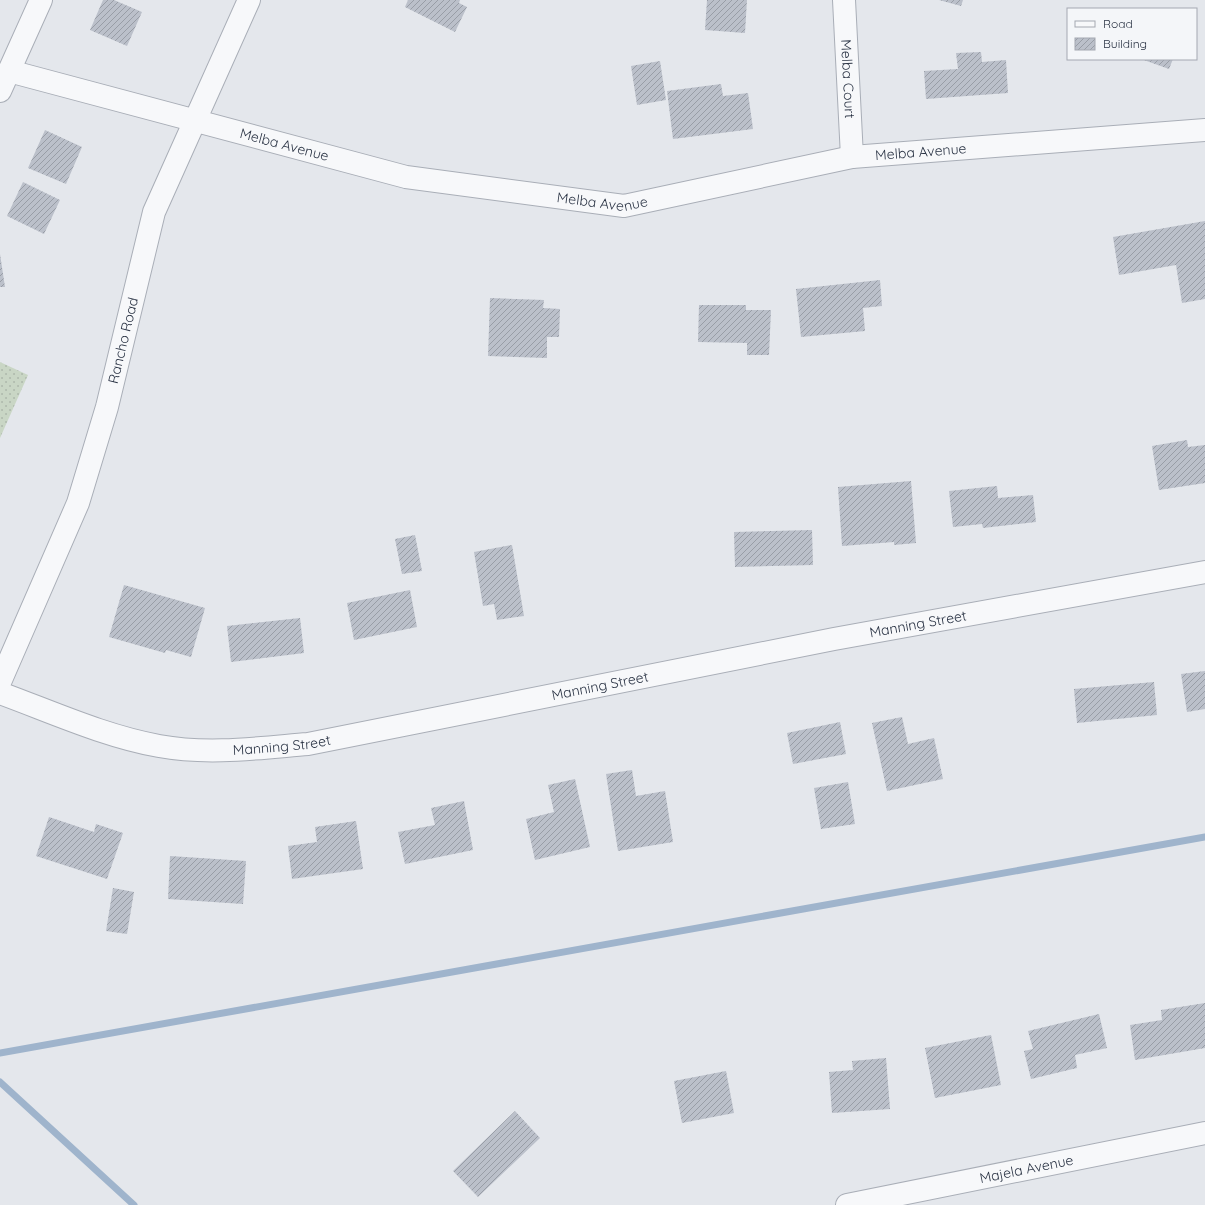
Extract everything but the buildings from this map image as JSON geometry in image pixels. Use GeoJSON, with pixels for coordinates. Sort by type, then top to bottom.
{"type":"FeatureCollection","features":[{"type":"Feature","properties":{"kind":"street"},"geometry":{"type":"LineString","coordinates":[[0,91],[41,0]]}},
{"type":"Feature","properties":{"kind":"street","name":"Rancho Road"},"geometry":{"type":"LineString","coordinates":[[0,682],[78,503],[107,407],[154,212],[249,0]]}},
{"type":"Feature","properties":{"kind":"street","name":"Melba Court"},"geometry":{"type":"LineString","coordinates":[[844,0],[852,158]]}},
{"type":"Feature","properties":{"kind":"street","name":"Melba Avenue"},"geometry":{"type":"LineString","coordinates":[[9,71],[406,177],[624,206],[852,158],[1205,130]]}},
{"type":"Feature","properties":{"kind":"street","name":"Manning Street"},"geometry":{"type":"LineString","coordinates":[[0,693],[102,731],[159,746],[223,751],[308,744],[834,639],[1205,572]]}},
{"type":"Feature","properties":{"kind":"street","name":"Majela Avenue"},"geometry":{"type":"LineString","coordinates":[[847,1205],[1205,1133]]}},
{"type":"Feature","properties":{"kind":"green space"},"geometry":{"type":"Polygon","coordinates":[[[0,362],[28,375],[0,438],[0,362]]]}},
{"type":"Feature","properties":{"kind":"waterway"},"geometry":{"type":"LineString","coordinates":[[0,1053],[1205,837]]}},
{"type":"Feature","properties":{"kind":"waterway"},"geometry":{"type":"LineString","coordinates":[[0,1082],[134,1205]]}}]}
